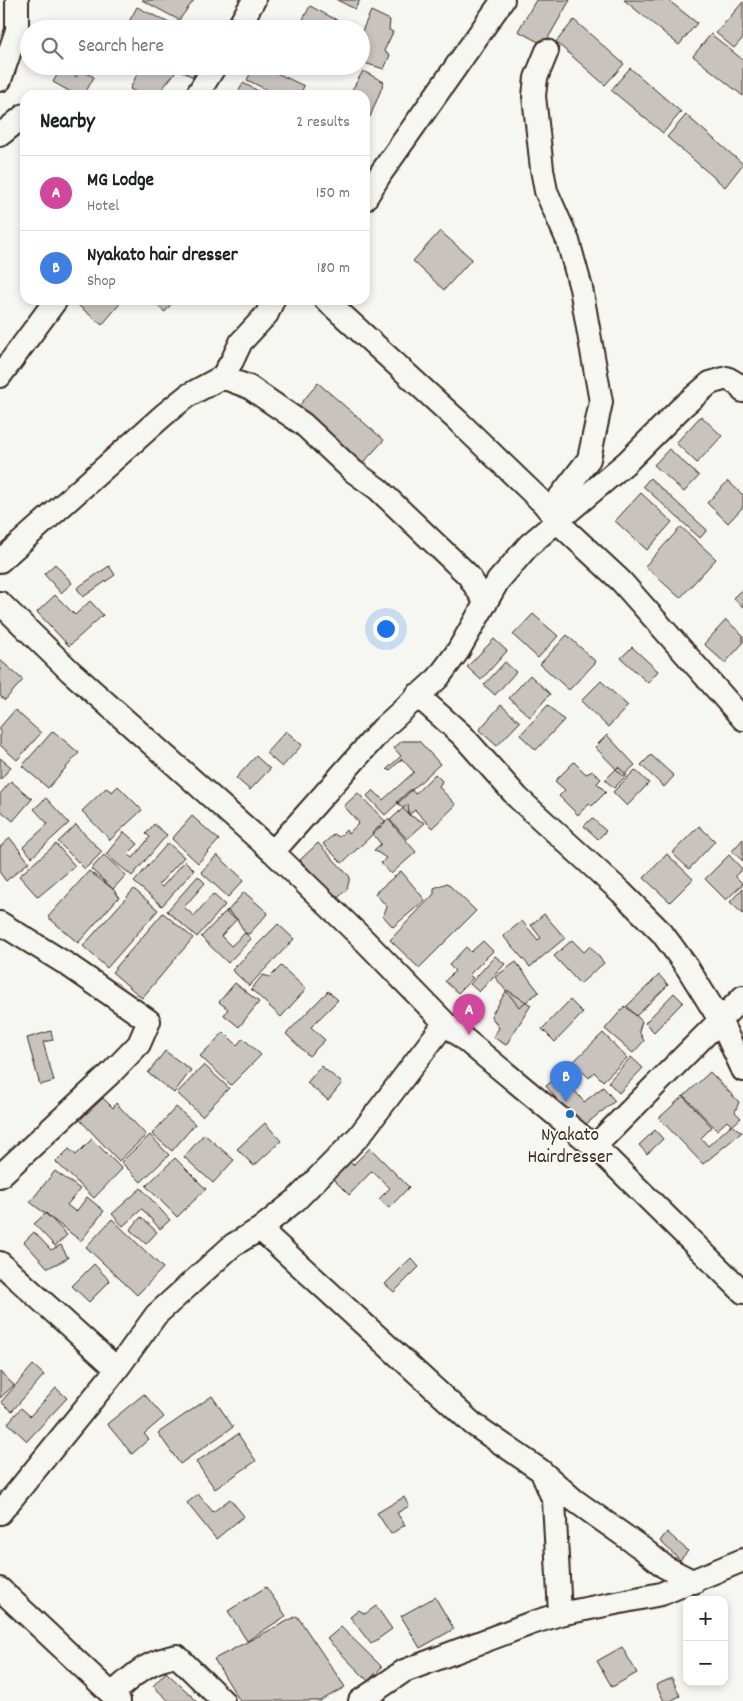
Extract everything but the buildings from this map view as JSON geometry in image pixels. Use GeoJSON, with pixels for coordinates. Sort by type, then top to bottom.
{"type":"FeatureCollection","features":[{"type":"Feature","properties":{"kind":"street"},"geometry":{"type":"LineString","coordinates":[[0,80],[18,30],[17,0]]}},
{"type":"Feature","properties":{"kind":"street"},"geometry":{"type":"LineString","coordinates":[[242,20],[254,0]]}},
{"type":"Feature","properties":{"kind":"street"},"geometry":{"type":"LineString","coordinates":[[370,191],[386,165],[503,0]]}},
{"type":"Feature","properties":{"kind":"street"},"geometry":{"type":"LineString","coordinates":[[273,852],[359,753],[438,678],[514,560],[553,515],[589,459],[602,402],[581,288],[568,241],[546,191],[542,169],[534,96],[536,78],[547,51]]}},
{"type":"Feature","properties":{"kind":"street"},"geometry":{"type":"LineString","coordinates":[[200,90],[209,75]]}},
{"type":"Feature","properties":{"kind":"street"},"geometry":{"type":"LineString","coordinates":[[0,135],[20,119]]}},
{"type":"Feature","properties":{"kind":"street"},"geometry":{"type":"LineString","coordinates":[[0,376],[52,305]]}},
{"type":"Feature","properties":{"kind":"street"},"geometry":{"type":"LineString","coordinates":[[0,561],[166,413],[187,396],[222,377],[241,342],[267,314],[271,305]]}},
{"type":"Feature","properties":{"kind":"street"},"geometry":{"type":"LineString","coordinates":[[331,305],[458,421],[621,581],[743,719]]}},
{"type":"Feature","properties":{"kind":"street"},"geometry":{"type":"LineString","coordinates":[[222,377],[249,387],[304,424],[353,470],[378,489],[468,575],[486,603]]}},
{"type":"Feature","properties":{"kind":"street"},"geometry":{"type":"LineString","coordinates":[[553,515],[627,462],[682,407],[710,383],[727,378],[739,384],[743,391]]}},
{"type":"Feature","properties":{"kind":"street"},"geometry":{"type":"LineString","coordinates":[[0,603],[70,671],[273,852],[364,940],[445,1023],[594,1146],[743,1292]]}},
{"type":"Feature","properties":{"kind":"street"},"geometry":{"type":"LineString","coordinates":[[418,695],[462,735],[518,798],[621,892],[662,933],[687,967],[720,1020],[743,1070]]}},
{"type":"Feature","properties":{"kind":"street"},"geometry":{"type":"LineString","coordinates":[[0,923],[68,965],[148,1021],[139,1044],[119,1065],[0,1176]]}},
{"type":"Feature","properties":{"kind":"street"},"geometry":{"type":"LineString","coordinates":[[594,1146],[743,997]]}},
{"type":"Feature","properties":{"kind":"street"},"geometry":{"type":"LineString","coordinates":[[0,1513],[117,1369],[156,1315],[233,1245],[260,1229],[296,1200],[359,1136],[445,1023]]}},
{"type":"Feature","properties":{"kind":"street"},"geometry":{"type":"LineString","coordinates":[[260,1229],[473,1424],[540,1470],[574,1500],[665,1567],[694,1582]]}},
{"type":"Feature","properties":{"kind":"street"},"geometry":{"type":"LineString","coordinates":[[0,1263],[117,1369]]}},
{"type":"Feature","properties":{"kind":"street"},"geometry":{"type":"LineString","coordinates":[[540,1470],[554,1501],[560,1614]]}},
{"type":"Feature","properties":{"kind":"street"},"geometry":{"type":"LineString","coordinates":[[360,1701],[404,1671],[560,1614],[661,1594],[694,1582],[743,1560]]}},
{"type":"Feature","properties":{"kind":"street"},"geometry":{"type":"LineString","coordinates":[[0,1589],[116,1698],[145,1666],[159,1659],[176,1656],[223,1701]]}},
{"type":"Feature","properties":{"kind":"place","name":"MG Lodge"},"geometry":{"type":"Point","coordinates":[469,1035]}},
{"type":"Feature","properties":{"kind":"place","name":"Nyakato hair dresser"},"geometry":{"type":"Point","coordinates":[566,1102]}},
{"type":"Feature","properties":{"kind":"place","name":"Nyakato Hairdresser"},"geometry":{"type":"Point","coordinates":[570,1114]}}]}
